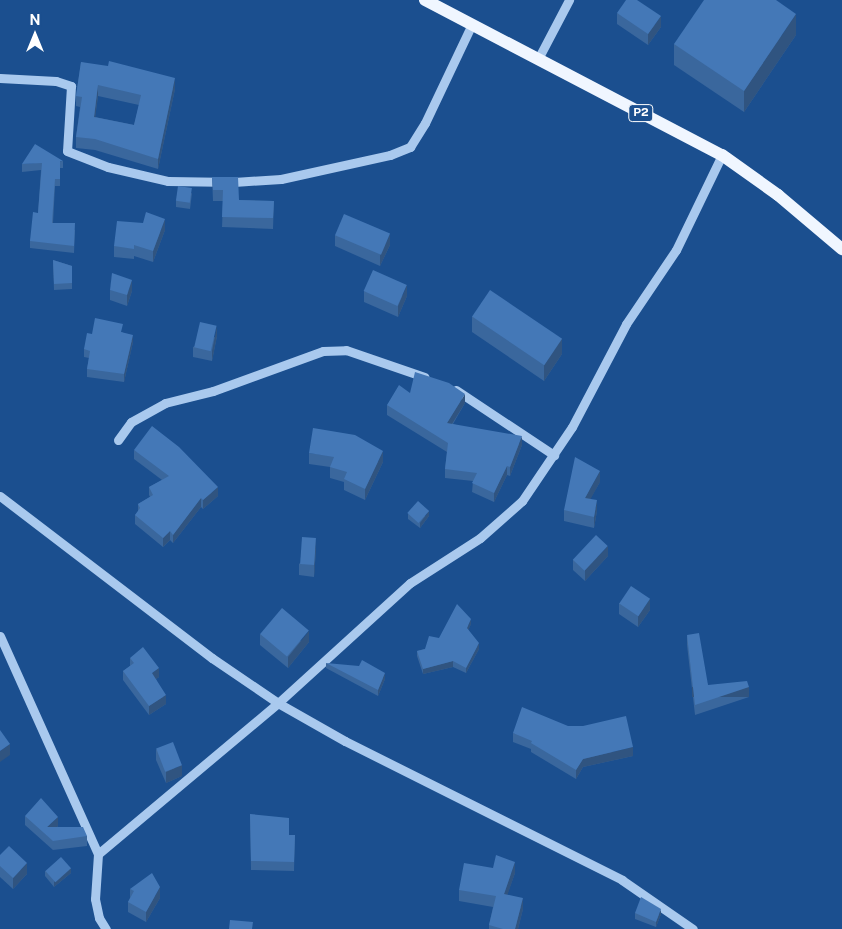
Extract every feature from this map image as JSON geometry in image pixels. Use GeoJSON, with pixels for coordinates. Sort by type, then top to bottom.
{"type":"FeatureCollection","features":[{"type":"Feature","properties":{"kind":"main road","name":"P2"},"geometry":{"type":"LineString","coordinates":[[425,0],[722,155],[778,195],[842,249]]}},
{"type":"Feature","properties":{"kind":"street"},"geometry":{"type":"LineString","coordinates":[[538,59],[568,0]]}},
{"type":"Feature","properties":{"kind":"street"},"geometry":{"type":"LineString","coordinates":[[0,78],[56,80],[71,86],[67,151],[108,167],[168,180],[234,182],[281,179],[390,155],[410,147],[422,130],[472,24]]}},
{"type":"Feature","properties":{"kind":"street"},"geometry":{"type":"LineString","coordinates":[[98,854],[278,703],[410,583],[480,538],[522,502],[554,455],[626,324],[676,250],[722,155]]}},
{"type":"Feature","properties":{"kind":"street"},"geometry":{"type":"LineString","coordinates":[[118,440],[131,422],[165,403],[212,390],[323,351],[346,350],[434,380]]}},
{"type":"Feature","properties":{"kind":"street"},"geometry":{"type":"LineString","coordinates":[[443,384],[554,455]]}},
{"type":"Feature","properties":{"kind":"street"},"geometry":{"type":"LineString","coordinates":[[0,496],[212,658],[278,703],[345,741],[622,880],[693,929]]}},
{"type":"Feature","properties":{"kind":"street"},"geometry":{"type":"LineString","coordinates":[[0,636],[98,854],[95,899],[99,918],[106,929]]}},
{"type":"Feature","properties":{"kind":"building"},"geometry":{"type":"Polygon","coordinates":[[[626,0],[637,0],[661,16],[648,34],[617,13],[626,0]]]}},
{"type":"Feature","properties":{"kind":"building"},"geometry":{"type":"Polygon","coordinates":[[[704,0],[776,0],[796,14],[744,91],[674,44],[704,0]]]}},
{"type":"Feature","properties":{"kind":"building"},"geometry":{"type":"Polygon","coordinates":[[[109,61],[175,78],[158,159],[95,139],[76,137],[82,97],[76,96],[81,62],[108,66],[109,61]],[[98,85],[94,117],[134,125],[141,95],[98,85]]]}},
{"type":"Feature","properties":{"kind":"building"},"geometry":{"type":"Polygon","coordinates":[[[35,144],[63,161],[60,161],[60,179],[55,179],[52,223],[75,223],[74,246],[30,241],[33,212],[38,213],[42,163],[22,164],[35,144]]]}},
{"type":"Feature","properties":{"kind":"building"},"geometry":{"type":"Polygon","coordinates":[[[212,177],[238,177],[239,200],[274,201],[273,218],[222,217],[223,190],[213,190],[212,177]]]}},
{"type":"Feature","properties":{"kind":"building"},"geometry":{"type":"Polygon","coordinates":[[[178,186],[192,188],[190,203],[176,201],[178,186]]]}},
{"type":"Feature","properties":{"kind":"building"},"geometry":{"type":"Polygon","coordinates":[[[146,212],[165,219],[153,251],[134,245],[134,249],[114,246],[117,221],[143,223],[146,212]]]}},
{"type":"Feature","properties":{"kind":"building"},"geometry":{"type":"Polygon","coordinates":[[[344,214],[390,234],[381,255],[335,235],[344,214]]]}},
{"type":"Feature","properties":{"kind":"building"},"geometry":{"type":"Polygon","coordinates":[[[53,260],[72,266],[72,283],[54,284],[53,260]]]}},
{"type":"Feature","properties":{"kind":"building"},"geometry":{"type":"Polygon","coordinates":[[[373,270],[407,285],[397,306],[364,291],[373,270]]]}},
{"type":"Feature","properties":{"kind":"building"},"geometry":{"type":"Polygon","coordinates":[[[112,273],[132,280],[127,295],[110,290],[112,273]]]}},
{"type":"Feature","properties":{"kind":"building"},"geometry":{"type":"Polygon","coordinates":[[[490,290],[562,339],[544,365],[472,317],[490,290]]]}},
{"type":"Feature","properties":{"kind":"building"},"geometry":{"type":"Polygon","coordinates":[[[95,318],[123,324],[121,332],[133,335],[124,374],[87,369],[90,351],[84,349],[87,333],[92,334],[95,318]]]}},
{"type":"Feature","properties":{"kind":"building"},"geometry":{"type":"Polygon","coordinates":[[[200,322],[217,326],[211,351],[194,347],[200,322]]]}},
{"type":"Feature","properties":{"kind":"building"},"geometry":{"type":"Polygon","coordinates":[[[415,372],[449,383],[465,394],[447,423],[522,436],[510,467],[507,466],[494,493],[472,483],[477,473],[445,469],[448,443],[387,405],[399,385],[410,393],[415,372]]]}},
{"type":"Feature","properties":{"kind":"building"},"geometry":{"type":"Polygon","coordinates":[[[152,426],[179,447],[218,487],[203,500],[201,498],[173,535],[170,531],[163,538],[135,515],[140,508],[138,504],[153,495],[149,487],[169,476],[134,450],[152,426]]]}},
{"type":"Feature","properties":{"kind":"building"},"geometry":{"type":"Polygon","coordinates":[[[313,428],[355,435],[383,451],[365,489],[344,479],[347,472],[330,467],[334,457],[309,453],[313,428]]]}},
{"type":"Feature","properties":{"kind":"building"},"geometry":{"type":"Polygon","coordinates":[[[575,457],[600,471],[585,498],[597,500],[594,517],[564,510],[575,457]]]}},
{"type":"Feature","properties":{"kind":"building"},"geometry":{"type":"Polygon","coordinates":[[[418,501],[429,511],[418,523],[407,513],[418,501]]]}},
{"type":"Feature","properties":{"kind":"building"},"geometry":{"type":"Polygon","coordinates":[[[596,535],[608,546],[585,571],[573,560],[596,535]]]}},
{"type":"Feature","properties":{"kind":"building"},"geometry":{"type":"Polygon","coordinates":[[[302,537],[316,538],[314,565],[300,564],[302,537]]]}},
{"type":"Feature","properties":{"kind":"building"},"geometry":{"type":"Polygon","coordinates":[[[631,586],[650,599],[638,616],[619,603],[631,586]]]}},
{"type":"Feature","properties":{"kind":"building"},"geometry":{"type":"Polygon","coordinates":[[[457,604],[471,619],[467,628],[479,643],[466,668],[453,661],[423,669],[417,651],[425,649],[429,636],[439,638],[457,604]]]}},
{"type":"Feature","properties":{"kind":"building"},"geometry":{"type":"Polygon","coordinates":[[[282,608],[309,630],[287,657],[260,634],[282,608]]]}},
{"type":"Feature","properties":{"kind":"building"},"geometry":{"type":"Polygon","coordinates":[[[699,633],[708,685],[747,681],[749,687],[695,705],[687,635],[699,633]]]}},
{"type":"Feature","properties":{"kind":"building"},"geometry":{"type":"Polygon","coordinates":[[[143,647],[159,668],[152,673],[166,695],[149,706],[123,671],[134,663],[130,658],[143,647]]]}},
{"type":"Feature","properties":{"kind":"building"},"geometry":{"type":"Polygon","coordinates":[[[362,660],[385,673],[378,690],[326,663],[359,666],[362,660]]]}},
{"type":"Feature","properties":{"kind":"building"},"geometry":{"type":"Polygon","coordinates":[[[522,707],[568,726],[583,726],[626,716],[633,747],[583,759],[576,770],[531,743],[532,741],[513,733],[522,707]]]}},
{"type":"Feature","properties":{"kind":"building"},"geometry":{"type":"Polygon","coordinates":[[[0,730],[10,744],[0,751],[0,730]]]}},
{"type":"Feature","properties":{"kind":"building"},"geometry":{"type":"Polygon","coordinates":[[[173,742],[182,765],[165,772],[156,748],[173,742]]]}},
{"type":"Feature","properties":{"kind":"building"},"geometry":{"type":"Polygon","coordinates":[[[41,798],[58,817],[47,827],[83,827],[87,836],[53,841],[25,816],[41,798]]]}},
{"type":"Feature","properties":{"kind":"building"},"geometry":{"type":"Polygon","coordinates":[[[250,814],[289,818],[289,835],[295,835],[294,862],[251,861],[250,814]]]}},
{"type":"Feature","properties":{"kind":"building"},"geometry":{"type":"Polygon","coordinates":[[[9,846],[27,863],[13,878],[0,866],[0,855],[9,846]]]}},
{"type":"Feature","properties":{"kind":"building"},"geometry":{"type":"Polygon","coordinates":[[[496,855],[515,862],[504,894],[523,898],[515,929],[503,929],[489,925],[496,896],[459,890],[464,863],[493,868],[496,855]]]}},
{"type":"Feature","properties":{"kind":"building"},"geometry":{"type":"Polygon","coordinates":[[[61,857],[71,868],[55,882],[45,871],[61,857]]]}},
{"type":"Feature","properties":{"kind":"building"},"geometry":{"type":"Polygon","coordinates":[[[152,873],[160,887],[146,912],[128,902],[134,891],[130,889],[152,873]]]}},
{"type":"Feature","properties":{"kind":"building"},"geometry":{"type":"Polygon","coordinates":[[[641,897],[661,909],[656,922],[635,913],[641,897]]]}},
{"type":"Feature","properties":{"kind":"building"},"geometry":{"type":"Polygon","coordinates":[[[230,920],[253,922],[252,929],[229,929],[230,920]]]}}]}
